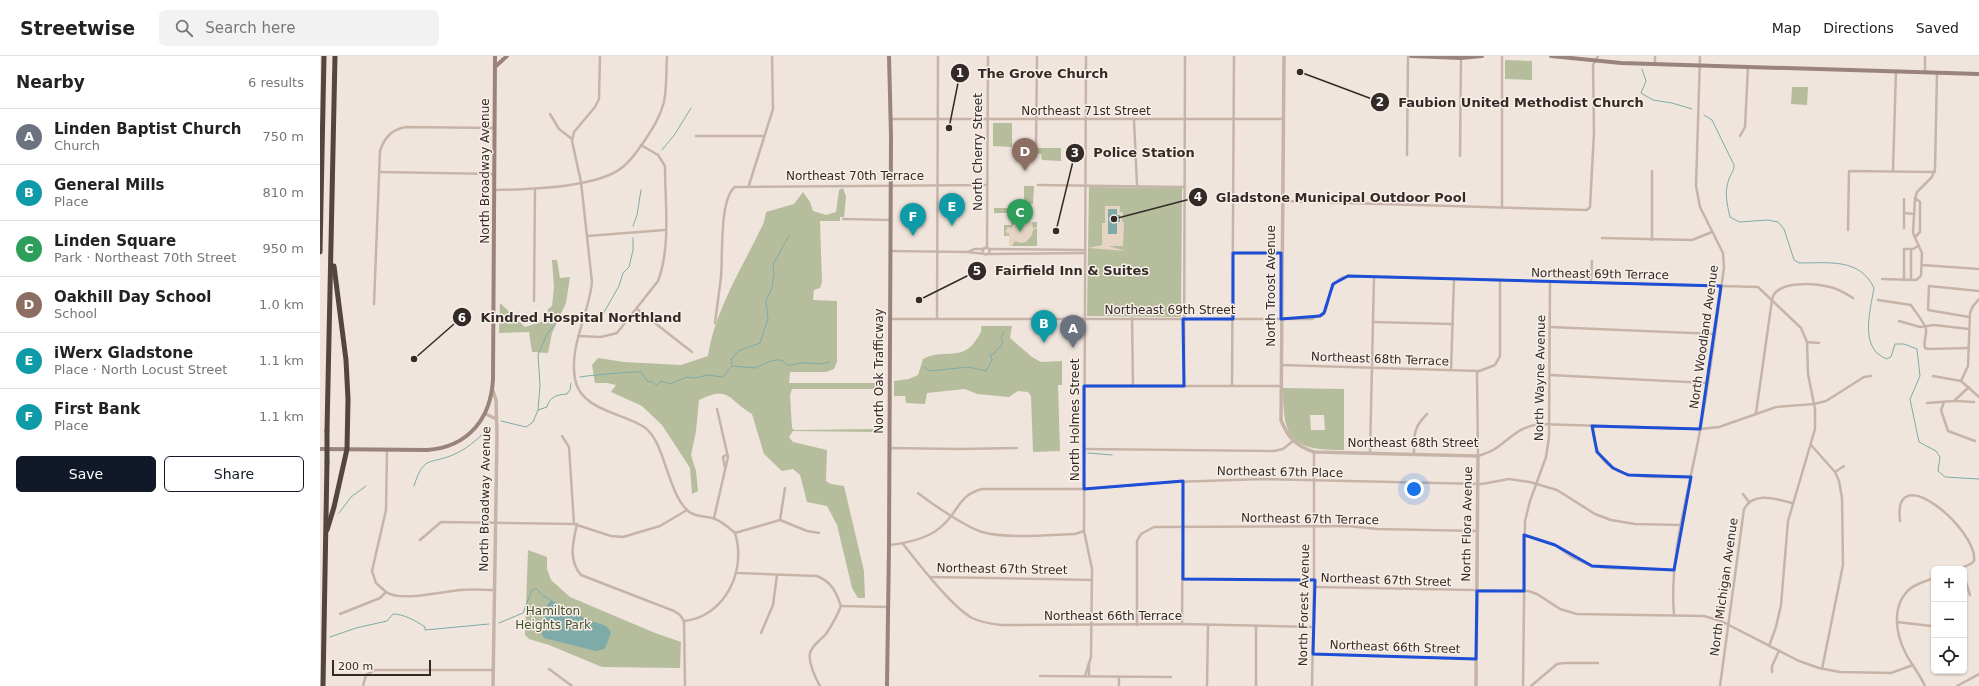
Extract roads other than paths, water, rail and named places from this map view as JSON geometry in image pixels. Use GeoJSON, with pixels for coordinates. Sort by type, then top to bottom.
{"type":"FeatureCollection","features":[{"type":"Feature","properties":{"kind":"highway"},"geometry":{"type":"LineString","coordinates":[[320,252],[324,56]]}},
{"type":"Feature","properties":{"kind":"highway"},"geometry":{"type":"LineString","coordinates":[[323,686],[335,56]]}},
{"type":"Feature","properties":{"kind":"highway"},"geometry":{"type":"LineString","coordinates":[[327,530],[334,507],[347,449],[348,399],[346,360],[332,249]]}},
{"type":"Feature","properties":{"kind":"main road","name":"North Broadway Avenue"},"geometry":{"type":"LineString","coordinates":[[486,414],[493,391],[496,190],[495,56]]}},
{"type":"Feature","properties":{"kind":"main road"},"geometry":{"type":"LineString","coordinates":[[496,66],[507,56]]}},
{"type":"Feature","properties":{"kind":"main road","name":"North Oak Trafficway"},"geometry":{"type":"LineString","coordinates":[[887,686],[890,251],[889,56]]}},
{"type":"Feature","properties":{"kind":"main road"},"geometry":{"type":"LineString","coordinates":[[1410,56],[1461,58],[1482,56]]}},
{"type":"Feature","properties":{"kind":"main road"},"geometry":{"type":"LineString","coordinates":[[1551,56],[1594,61],[1655,64],[1979,74]]}},
{"type":"Feature","properties":{"kind":"main road"},"geometry":{"type":"LineString","coordinates":[[320,449],[432,450],[451,446],[471,432],[486,414]]}},
{"type":"Feature","properties":{"kind":"street"},"geometry":{"type":"LineString","coordinates":[[600,56],[599,99],[595,107],[574,132],[572,139],[572,146],[581,182],[591,272],[591,291],[578,336],[574,366],[575,380],[578,389],[592,402],[649,431],[654,439],[674,489],[687,510],[714,518],[735,533],[738,546],[738,573],[725,596],[713,611],[701,617],[684,621]]}},
{"type":"Feature","properties":{"kind":"street"},"geometry":{"type":"LineString","coordinates":[[496,190],[535,189],[581,182],[605,177],[624,166],[657,123],[664,98],[667,56]]}},
{"type":"Feature","properties":{"kind":"street"},"geometry":{"type":"LineString","coordinates":[[749,185],[773,109],[772,56]]}},
{"type":"Feature","properties":{"kind":"street"},"geometry":{"type":"LineString","coordinates":[[937,318],[938,56]]}},
{"type":"Feature","properties":{"kind":"street","name":"North Cherry Street"},"geometry":{"type":"LineString","coordinates":[[986,249],[988,56]]}},
{"type":"Feature","properties":{"kind":"street"},"geometry":{"type":"LineString","coordinates":[[1036,148],[1037,56]]}},
{"type":"Feature","properties":{"kind":"street","name":"North Holmes Street"},"geometry":{"type":"LineString","coordinates":[[1086,56],[1084,532],[1091,561],[1092,580],[1089,676]]}},
{"type":"Feature","properties":{"kind":"street"},"geometry":{"type":"LineString","coordinates":[[1184,386],[1185,56]]}},
{"type":"Feature","properties":{"kind":"street"},"geometry":{"type":"LineString","coordinates":[[1232,386],[1234,56]]}},
{"type":"Feature","properties":{"kind":"street","name":"North Troost Avenue"},"geometry":{"type":"LineString","coordinates":[[1284,56],[1282,119],[1281,420],[1288,436],[1293,441]]}},
{"type":"Feature","properties":{"kind":"street"},"geometry":{"type":"LineString","coordinates":[[1407,155],[1410,56]]}},
{"type":"Feature","properties":{"kind":"street"},"geometry":{"type":"LineString","coordinates":[[1502,56],[1502,207]]}},
{"type":"Feature","properties":{"kind":"street"},"geometry":{"type":"LineString","coordinates":[[1282,201],[1587,210],[1590,207],[1594,132],[1592,71],[1594,61],[1598,56]]}},
{"type":"Feature","properties":{"kind":"street"},"geometry":{"type":"LineString","coordinates":[[1655,56],[1655,64]]}},
{"type":"Feature","properties":{"kind":"street","name":"North Woodland Avenue"},"geometry":{"type":"LineString","coordinates":[[1674,615],[1672,589],[1674,570],[1681,525],[1700,429],[1724,268],[1723,253],[1700,207],[1696,186],[1700,56]]}},
{"type":"Feature","properties":{"kind":"street"},"geometry":{"type":"LineString","coordinates":[[1925,56],[1925,72]]}},
{"type":"Feature","properties":{"kind":"street"},"geometry":{"type":"LineString","coordinates":[[1460,156],[1461,58]]}},
{"type":"Feature","properties":{"kind":"street"},"geometry":{"type":"LineString","coordinates":[[1740,136],[1745,127],[1748,66]]}},
{"type":"Feature","properties":{"kind":"street"},"geometry":{"type":"LineString","coordinates":[[1893,170],[1896,71]]}},
{"type":"Feature","properties":{"kind":"street"},"geometry":{"type":"LineString","coordinates":[[1882,279],[1911,280],[1920,278],[1922,253],[1914,237],[1915,198],[1935,172],[1936,72]]}},
{"type":"Feature","properties":{"kind":"street"},"geometry":{"type":"LineString","coordinates":[[550,114],[559,129],[572,139]]}},
{"type":"Feature","properties":{"kind":"street","name":"Northeast 71st Street"},"geometry":{"type":"LineString","coordinates":[[890,119],[1282,119]]}},
{"type":"Feature","properties":{"kind":"street"},"geometry":{"type":"LineString","coordinates":[[1134,120],[1137,185]]}},
{"type":"Feature","properties":{"kind":"street"},"geometry":{"type":"LineString","coordinates":[[374,304],[380,151],[384,141],[392,132],[406,127],[496,128]]}},
{"type":"Feature","properties":{"kind":"street"},"geometry":{"type":"LineString","coordinates":[[696,136],[764,136]]}},
{"type":"Feature","properties":{"kind":"street"},"geometry":{"type":"LineString","coordinates":[[578,336],[601,337],[613,335],[620,330],[658,281],[661,273],[665,257],[665,166],[658,156],[641,145]]}},
{"type":"Feature","properties":{"kind":"street"},"geometry":{"type":"LineString","coordinates":[[1848,230],[1850,171],[1893,170],[1935,172]]}},
{"type":"Feature","properties":{"kind":"street"},"geometry":{"type":"LineString","coordinates":[[1652,171],[1652,240]]}},
{"type":"Feature","properties":{"kind":"street"},"geometry":{"type":"LineString","coordinates":[[380,172],[496,174]]}},
{"type":"Feature","properties":{"kind":"street","name":"Northeast 70th Terrace"},"geometry":{"type":"LineString","coordinates":[[715,323],[721,275],[723,219],[733,188],[749,185],[987,185]]}},
{"type":"Feature","properties":{"kind":"street"},"geometry":{"type":"LineString","coordinates":[[1038,185],[1184,186]]}},
{"type":"Feature","properties":{"kind":"street"},"geometry":{"type":"LineString","coordinates":[[534,300],[535,189]]}},
{"type":"Feature","properties":{"kind":"street"},"geometry":{"type":"LineString","coordinates":[[1914,237],[1920,232],[1920,202],[1915,198]]}},
{"type":"Feature","properties":{"kind":"street"},"geometry":{"type":"LineString","coordinates":[[1904,199],[1904,228]]}},
{"type":"Feature","properties":{"kind":"street"},"geometry":{"type":"LineString","coordinates":[[1904,213],[1914,214]]}},
{"type":"Feature","properties":{"kind":"street"},"geometry":{"type":"LineString","coordinates":[[843,219],[890,220]]}},
{"type":"Feature","properties":{"kind":"street"},"geometry":{"type":"LineString","coordinates":[[587,236],[665,230]]}},
{"type":"Feature","properties":{"kind":"street"},"geometry":{"type":"LineString","coordinates":[[1602,238],[1692,240],[1712,232]]}},
{"type":"Feature","properties":{"kind":"street"},"geometry":{"type":"LineString","coordinates":[[1904,280],[1904,249],[1911,249],[1919,246]]}},
{"type":"Feature","properties":{"kind":"street"},"geometry":{"type":"LineString","coordinates":[[968,252],[974,249],[1085,252]]}},
{"type":"Feature","properties":{"kind":"street"},"geometry":{"type":"LineString","coordinates":[[986,249],[989,254]]}},
{"type":"Feature","properties":{"kind":"street"},"geometry":{"type":"LineString","coordinates":[[984,254],[986,249]]}},
{"type":"Feature","properties":{"kind":"street"},"geometry":{"type":"LineString","coordinates":[[1911,249],[1911,280]]}},
{"type":"Feature","properties":{"kind":"street"},"geometry":{"type":"LineString","coordinates":[[890,251],[968,252],[984,254],[1085,252]]}},
{"type":"Feature","properties":{"kind":"street"},"geometry":{"type":"LineString","coordinates":[[1233,253],[1281,253]]}},
{"type":"Feature","properties":{"kind":"street"},"geometry":{"type":"LineString","coordinates":[[1591,283],[1592,261]]}},
{"type":"Feature","properties":{"kind":"street"},"geometry":{"type":"LineString","coordinates":[[1922,265],[1979,269]]}},
{"type":"Feature","properties":{"kind":"street","name":"Northeast 69th Terrace"},"geometry":{"type":"LineString","coordinates":[[1333,284],[1341,278],[1348,276],[1756,287],[1801,328],[1807,342]]}},
{"type":"Feature","properties":{"kind":"street"},"geometry":{"type":"LineString","coordinates":[[1370,453],[1374,277]]}},
{"type":"Feature","properties":{"kind":"street"},"geometry":{"type":"LineString","coordinates":[[1451,370],[1454,279]]}},
{"type":"Feature","properties":{"kind":"street"},"geometry":{"type":"LineString","coordinates":[[1478,371],[1495,365],[1500,356],[1500,280]]}},
{"type":"Feature","properties":{"kind":"street","name":"North Wayne Avenue"},"geometry":{"type":"LineString","coordinates":[[1523,686],[1524,535],[1526,515],[1546,457],[1550,424],[1550,282]]}},
{"type":"Feature","properties":{"kind":"street","name":"Northeast 69th Street"},"geometry":{"type":"LineString","coordinates":[[889,319],[1312,319],[1323,314],[1333,284]]}},
{"type":"Feature","properties":{"kind":"street"},"geometry":{"type":"LineString","coordinates":[[1756,413],[1772,300],[1775,292],[1778,289],[1794,285],[1829,286],[1853,298]]}},
{"type":"Feature","properties":{"kind":"street"},"geometry":{"type":"LineString","coordinates":[[1969,317],[1928,310],[1929,286],[1979,291]]}},
{"type":"Feature","properties":{"kind":"street"},"geometry":{"type":"LineString","coordinates":[[1960,381],[1968,366],[1969,317],[1971,309],[1979,299]]}},
{"type":"Feature","properties":{"kind":"street"},"geometry":{"type":"LineString","coordinates":[[1878,300],[1911,305],[1916,315],[1925,326],[1927,332],[1924,346],[1928,349],[1969,348]]}},
{"type":"Feature","properties":{"kind":"street"},"geometry":{"type":"LineString","coordinates":[[637,308],[692,352]]}},
{"type":"Feature","properties":{"kind":"street"},"geometry":{"type":"LineString","coordinates":[[1132,318],[1133,386]]}},
{"type":"Feature","properties":{"kind":"street"},"geometry":{"type":"LineString","coordinates":[[1899,321],[1920,327],[1925,326],[1969,329]]}},
{"type":"Feature","properties":{"kind":"street"},"geometry":{"type":"LineString","coordinates":[[1373,322],[1453,324]]}},
{"type":"Feature","properties":{"kind":"street"},"geometry":{"type":"LineString","coordinates":[[1550,327],[1715,334]]}},
{"type":"Feature","properties":{"kind":"street"},"geometry":{"type":"LineString","coordinates":[[1769,646],[1776,627],[1781,605],[1786,533],[1792,503],[1811,445],[1815,422],[1814,404],[1808,374],[1807,342],[1819,343]]}},
{"type":"Feature","properties":{"kind":"street","name":"Northeast 68th Terrace"},"geometry":{"type":"LineString","coordinates":[[1281,365],[1478,371]]}},
{"type":"Feature","properties":{"kind":"street","name":"North Flora Avenue"},"geometry":{"type":"LineString","coordinates":[[1476,686],[1478,371]]}},
{"type":"Feature","properties":{"kind":"street"},"geometry":{"type":"LineString","coordinates":[[1550,375],[1707,383]]}},
{"type":"Feature","properties":{"kind":"street","name":"Northeast 68th Street"},"geometry":{"type":"LineString","coordinates":[[1293,441],[1303,448],[1314,452],[1478,456],[1492,451],[1515,432],[1528,425],[1550,424],[1700,429],[1719,427],[1776,407],[1814,404],[1826,400],[1864,378],[1871,376]]}},
{"type":"Feature","properties":{"kind":"street"},"geometry":{"type":"LineString","coordinates":[[1933,376],[1960,381],[1969,387],[1979,397]]}},
{"type":"Feature","properties":{"kind":"street"},"geometry":{"type":"LineString","coordinates":[[1084,386],[1281,386]]}},
{"type":"Feature","properties":{"kind":"street"},"geometry":{"type":"LineString","coordinates":[[1954,401],[1969,387]]}},
{"type":"Feature","properties":{"kind":"street"},"geometry":{"type":"LineString","coordinates":[[493,391],[496,400],[496,418]]}},
{"type":"Feature","properties":{"kind":"street"},"geometry":{"type":"LineString","coordinates":[[1927,403],[1954,401],[1974,402]]}},
{"type":"Feature","properties":{"kind":"street"},"geometry":{"type":"LineString","coordinates":[[1944,402],[1941,410],[1948,431],[1975,441]]}},
{"type":"Feature","properties":{"kind":"street"},"geometry":{"type":"LineString","coordinates":[[714,518],[725,468],[727,466],[725,442],[717,409]]}},
{"type":"Feature","properties":{"kind":"street","name":"North Broadway Avenue"},"geometry":{"type":"LineString","coordinates":[[486,414],[496,418],[493,686]]}},
{"type":"Feature","properties":{"kind":"street"},"geometry":{"type":"LineString","coordinates":[[1414,454],[1415,429],[1419,422],[1427,414]]}},
{"type":"Feature","properties":{"kind":"street"},"geometry":{"type":"LineString","coordinates":[[1593,426],[1597,452],[1613,468],[1628,475],[1691,477]]}},
{"type":"Feature","properties":{"kind":"street"},"geometry":{"type":"LineString","coordinates":[[562,436],[569,447],[576,524],[573,544],[573,560],[581,575],[680,615],[684,621],[685,686]]}},
{"type":"Feature","properties":{"kind":"street"},"geometry":{"type":"LineString","coordinates":[[1085,449],[1274,451],[1283,449],[1293,441]]}},
{"type":"Feature","properties":{"kind":"street"},"geometry":{"type":"LineString","coordinates":[[1811,445],[1835,472],[1839,481],[1842,498],[1842,577],[1822,669]]}},
{"type":"Feature","properties":{"kind":"street"},"geometry":{"type":"LineString","coordinates":[[889,448],[960,450],[1017,448]]}},
{"type":"Feature","properties":{"kind":"street"},"geometry":{"type":"LineString","coordinates":[[387,450],[386,510],[372,571],[377,585],[392,596],[425,595],[461,590],[494,590]]}},
{"type":"Feature","properties":{"kind":"street","name":"North Forest Avenue"},"geometry":{"type":"LineString","coordinates":[[1312,686],[1315,527],[1314,452]]}},
{"type":"Feature","properties":{"kind":"street"},"geometry":{"type":"LineString","coordinates":[[1835,472],[1844,466]]}},
{"type":"Feature","properties":{"kind":"street","name":"Northeast 67th Place"},"geometry":{"type":"LineString","coordinates":[[889,545],[903,544],[936,531],[947,522],[968,494],[982,489],[1084,489],[1183,481],[1264,479],[1486,484],[1509,479],[1536,484],[1556,490],[1595,514],[1611,520],[1635,524],[1681,525]]}},
{"type":"Feature","properties":{"kind":"street"},"geometry":{"type":"LineString","coordinates":[[1182,624],[1183,481]]}},
{"type":"Feature","properties":{"kind":"street"},"geometry":{"type":"LineString","coordinates":[[780,520],[784,488]]}},
{"type":"Feature","properties":{"kind":"street"},"geometry":{"type":"LineString","coordinates":[[918,493],[975,529],[992,534],[1075,534],[1084,532]]}},
{"type":"Feature","properties":{"kind":"street"},"geometry":{"type":"LineString","coordinates":[[1743,494],[1749,502],[1755,498],[1765,498],[1792,503]]}},
{"type":"Feature","properties":{"kind":"street"},"geometry":{"type":"LineString","coordinates":[[1900,520],[1900,506],[1907,498],[1920,496],[1934,499]]}},
{"type":"Feature","properties":{"kind":"street","name":"North Michigan Avenue"},"geometry":{"type":"LineString","coordinates":[[1720,686],[1744,511],[1749,502]]}},
{"type":"Feature","properties":{"kind":"street"},"geometry":{"type":"LineString","coordinates":[[420,540],[441,522],[576,524],[611,536],[627,537],[660,526],[687,510]]}},
{"type":"Feature","properties":{"kind":"street"},"geometry":{"type":"LineString","coordinates":[[735,533],[780,520],[807,531],[819,533]]}},
{"type":"Feature","properties":{"kind":"street","name":"Northeast 67th Terrace"},"geometry":{"type":"LineString","coordinates":[[1137,625],[1137,541],[1144,531],[1156,526],[1348,526],[1377,529],[1477,531]]}},
{"type":"Feature","properties":{"kind":"street"},"geometry":{"type":"LineString","coordinates":[[1524,535],[1549,542],[1580,561],[1592,566],[1607,568],[1674,570]]}},
{"type":"Feature","properties":{"kind":"street","name":"Northeast 67th Street"},"geometry":{"type":"LineString","coordinates":[[903,544],[931,577],[1092,580]]}},
{"type":"Feature","properties":{"kind":"street"},"geometry":{"type":"LineString","coordinates":[[1967,566],[1972,564],[1977,555]]}},
{"type":"Feature","properties":{"kind":"street"},"geometry":{"type":"LineString","coordinates":[[738,573],[822,578],[834,588],[841,606],[831,626],[813,647],[810,653],[814,674],[820,686]]}},
{"type":"Feature","properties":{"kind":"street"},"geometry":{"type":"LineString","coordinates":[[761,633],[773,605],[777,575]]}},
{"type":"Feature","properties":{"kind":"street","name":"Northeast 66th Terrace"},"geometry":{"type":"LineString","coordinates":[[931,577],[966,614],[985,623],[1091,625],[1182,624],[1313,627]]}},
{"type":"Feature","properties":{"kind":"street","name":"Northeast 67th Street"},"geometry":{"type":"LineString","coordinates":[[1183,578],[1314,580]]}},
{"type":"Feature","properties":{"kind":"street"},"geometry":{"type":"LineString","coordinates":[[1925,686],[1902,646],[1897,622],[1899,606],[1907,592],[1918,584],[1931,579]]}},
{"type":"Feature","properties":{"kind":"street"},"geometry":{"type":"LineString","coordinates":[[1967,586],[1970,595]]}},
{"type":"Feature","properties":{"kind":"street","name":"Northeast 67th Street"},"geometry":{"type":"LineString","coordinates":[[1314,587],[1533,592],[1560,609],[1577,614],[1704,616],[1728,625],[1779,652],[1822,669],[1845,673],[1891,674],[1913,665]]}},
{"type":"Feature","properties":{"kind":"street"},"geometry":{"type":"LineString","coordinates":[[340,614],[380,598],[386,592]]}},
{"type":"Feature","properties":{"kind":"street"},"geometry":{"type":"LineString","coordinates":[[841,606],[888,607]]}},
{"type":"Feature","properties":{"kind":"street"},"geometry":{"type":"LineString","coordinates":[[1897,622],[1931,626]]}},
{"type":"Feature","properties":{"kind":"street"},"geometry":{"type":"LineString","coordinates":[[1207,686],[1208,625]]}},
{"type":"Feature","properties":{"kind":"street"},"geometry":{"type":"LineString","coordinates":[[1256,626],[1256,686]]}},
{"type":"Feature","properties":{"kind":"street"},"geometry":{"type":"LineString","coordinates":[[1772,672],[1772,666],[1779,652]]}},
{"type":"Feature","properties":{"kind":"street","name":"Northeast 66th Street"},"geometry":{"type":"LineString","coordinates":[[1313,654],[1476,659]]}},
{"type":"Feature","properties":{"kind":"street","name":"North Holmes Street"},"geometry":{"type":"LineString","coordinates":[[1085,676],[1090,663]]}},
{"type":"Feature","properties":{"kind":"street"},"geometry":{"type":"LineString","coordinates":[[1531,686],[1557,664],[1598,663]]}},
{"type":"Feature","properties":{"kind":"street"},"geometry":{"type":"LineString","coordinates":[[549,669],[572,686]]}},
{"type":"Feature","properties":{"kind":"street"},"geometry":{"type":"LineString","coordinates":[[362,686],[363,679],[368,673],[375,670],[493,670]]}},
{"type":"Feature","properties":{"kind":"street"},"geometry":{"type":"LineString","coordinates":[[1957,686],[1979,674]]}},
{"type":"Feature","properties":{"kind":"street"},"geometry":{"type":"LineString","coordinates":[[1040,676],[1171,677]]}},
{"type":"Feature","properties":{"kind":"street"},"geometry":{"type":"LineString","coordinates":[[1119,676],[1119,686]]}},
{"type":"Feature","properties":{"kind":"water"},"geometry":{"type":"Polygon","coordinates":[[[1108,209],[1117,209],[1117,215],[1120,215],[1120,222],[1117,222],[1117,234],[1108,234],[1108,209]]]}},
{"type":"Feature","properties":{"kind":"water"},"geometry":{"type":"Polygon","coordinates":[[[551,600],[586,619],[606,626],[611,632],[605,649],[596,651],[544,638],[541,629],[542,618],[548,603],[551,600]]]}},
{"type":"Feature","properties":{"kind":"waterway"},"geometry":{"type":"LineString","coordinates":[[1642,69],[1646,81],[1641,93],[1653,100],[1672,103],[1692,109]]}},
{"type":"Feature","properties":{"kind":"waterway"},"geometry":{"type":"LineString","coordinates":[[662,150],[675,134],[691,108]]}},
{"type":"Feature","properties":{"kind":"waterway"},"geometry":{"type":"LineString","coordinates":[[1704,115],[1712,120],[1734,165],[1734,169],[1727,184],[1726,193],[1730,217],[1739,222],[1768,220],[1778,222],[1784,229],[1794,260],[1799,263],[1842,264],[1861,271],[1868,278],[1874,288],[1868,329],[1873,347],[1878,354],[1887,359],[1891,357],[1895,344],[1904,344],[1917,349],[1920,376],[1910,399],[1919,442],[1936,451],[1940,457],[1938,471],[1945,477],[1979,479]]}},
{"type":"Feature","properties":{"kind":"waterway"},"geometry":{"type":"LineString","coordinates":[[633,226],[637,215],[641,190]]}},
{"type":"Feature","properties":{"kind":"waterway"},"geometry":{"type":"LineString","coordinates":[[732,365],[731,360],[738,351],[760,343],[768,319],[766,300],[772,288],[774,274],[773,264],[789,236]]}},
{"type":"Feature","properties":{"kind":"waterway"},"geometry":{"type":"LineString","coordinates":[[594,315],[603,314],[619,286],[623,273],[629,267],[633,250],[633,238]]}},
{"type":"Feature","properties":{"kind":"waterway"},"geometry":{"type":"LineString","coordinates":[[538,410],[540,385],[538,355],[547,334],[558,321]]}},
{"type":"Feature","properties":{"kind":"waterway"},"geometry":{"type":"LineString","coordinates":[[924,367],[930,371],[968,367],[986,371],[992,360],[990,354],[994,354],[997,349],[1001,347],[1003,341],[1001,338],[1004,332]]}},
{"type":"Feature","properties":{"kind":"waterway"},"geometry":{"type":"LineString","coordinates":[[580,377],[641,372],[647,381],[653,382],[657,386],[661,381],[670,384],[687,377],[694,378],[708,375],[723,377],[732,366],[756,368],[768,362],[778,360],[790,365],[800,363],[822,364],[829,362]]}},
{"type":"Feature","properties":{"kind":"waterway"},"geometry":{"type":"LineString","coordinates":[[501,421],[526,427],[533,422],[538,410],[547,407],[552,398],[567,394],[570,390],[571,383]]}},
{"type":"Feature","properties":{"kind":"waterway"},"geometry":{"type":"LineString","coordinates":[[414,486],[421,469],[425,464],[462,451],[491,427]]}},
{"type":"Feature","properties":{"kind":"waterway"},"geometry":{"type":"LineString","coordinates":[[1088,453],[1112,455]]}},
{"type":"Feature","properties":{"kind":"waterway"},"geometry":{"type":"LineString","coordinates":[[339,513],[351,497],[366,486]]}},
{"type":"Feature","properties":{"kind":"waterway"},"geometry":{"type":"LineString","coordinates":[[499,623],[523,613],[532,590],[536,588],[543,596],[551,600]]}},
{"type":"Feature","properties":{"kind":"waterway"},"geometry":{"type":"LineString","coordinates":[[330,637],[356,628],[387,621],[393,614],[401,615],[414,620],[425,627],[425,630],[489,624]]}},
{"type":"Feature","properties":{"kind":"place","name":"Faubion United Methodist Church"},"geometry":{"type":"Point","coordinates":[1300,72]}},
{"type":"Feature","properties":{"kind":"place","name":"The Grove Church"},"geometry":{"type":"Point","coordinates":[949,128]}},
{"type":"Feature","properties":{"kind":"place","name":"Oakhill Day School"},"geometry":{"type":"Point","coordinates":[1025,171]}},
{"type":"Feature","properties":{"kind":"place","name":"Gladstone Municipal Outdoor Pool"},"geometry":{"type":"Point","coordinates":[1114,219]}},
{"type":"Feature","properties":{"kind":"place","name":"iWerx Gladstone"},"geometry":{"type":"Point","coordinates":[952,226]}},
{"type":"Feature","properties":{"kind":"place","name":"Police Station"},"geometry":{"type":"Point","coordinates":[1056,231]}},
{"type":"Feature","properties":{"kind":"place","name":"Linden Square"},"geometry":{"type":"Point","coordinates":[1020,232]}},
{"type":"Feature","properties":{"kind":"place","name":"First Bank"},"geometry":{"type":"Point","coordinates":[913,236]}},
{"type":"Feature","properties":{"kind":"place","name":"Fairfield Inn & Suites"},"geometry":{"type":"Point","coordinates":[919,300]}},
{"type":"Feature","properties":{"kind":"place","name":"General Mills"},"geometry":{"type":"Point","coordinates":[1044,343]}},
{"type":"Feature","properties":{"kind":"place","name":"Linden Baptist Church"},"geometry":{"type":"Point","coordinates":[1073,348]}},
{"type":"Feature","properties":{"kind":"place","name":"Kindred Hospital Northland"},"geometry":{"type":"Point","coordinates":[414,359]}},
{"type":"Feature","properties":{"kind":"park label","name":"Hamilton Heights Park"},"geometry":{"type":"Point","coordinates":[553,618]}}]}
